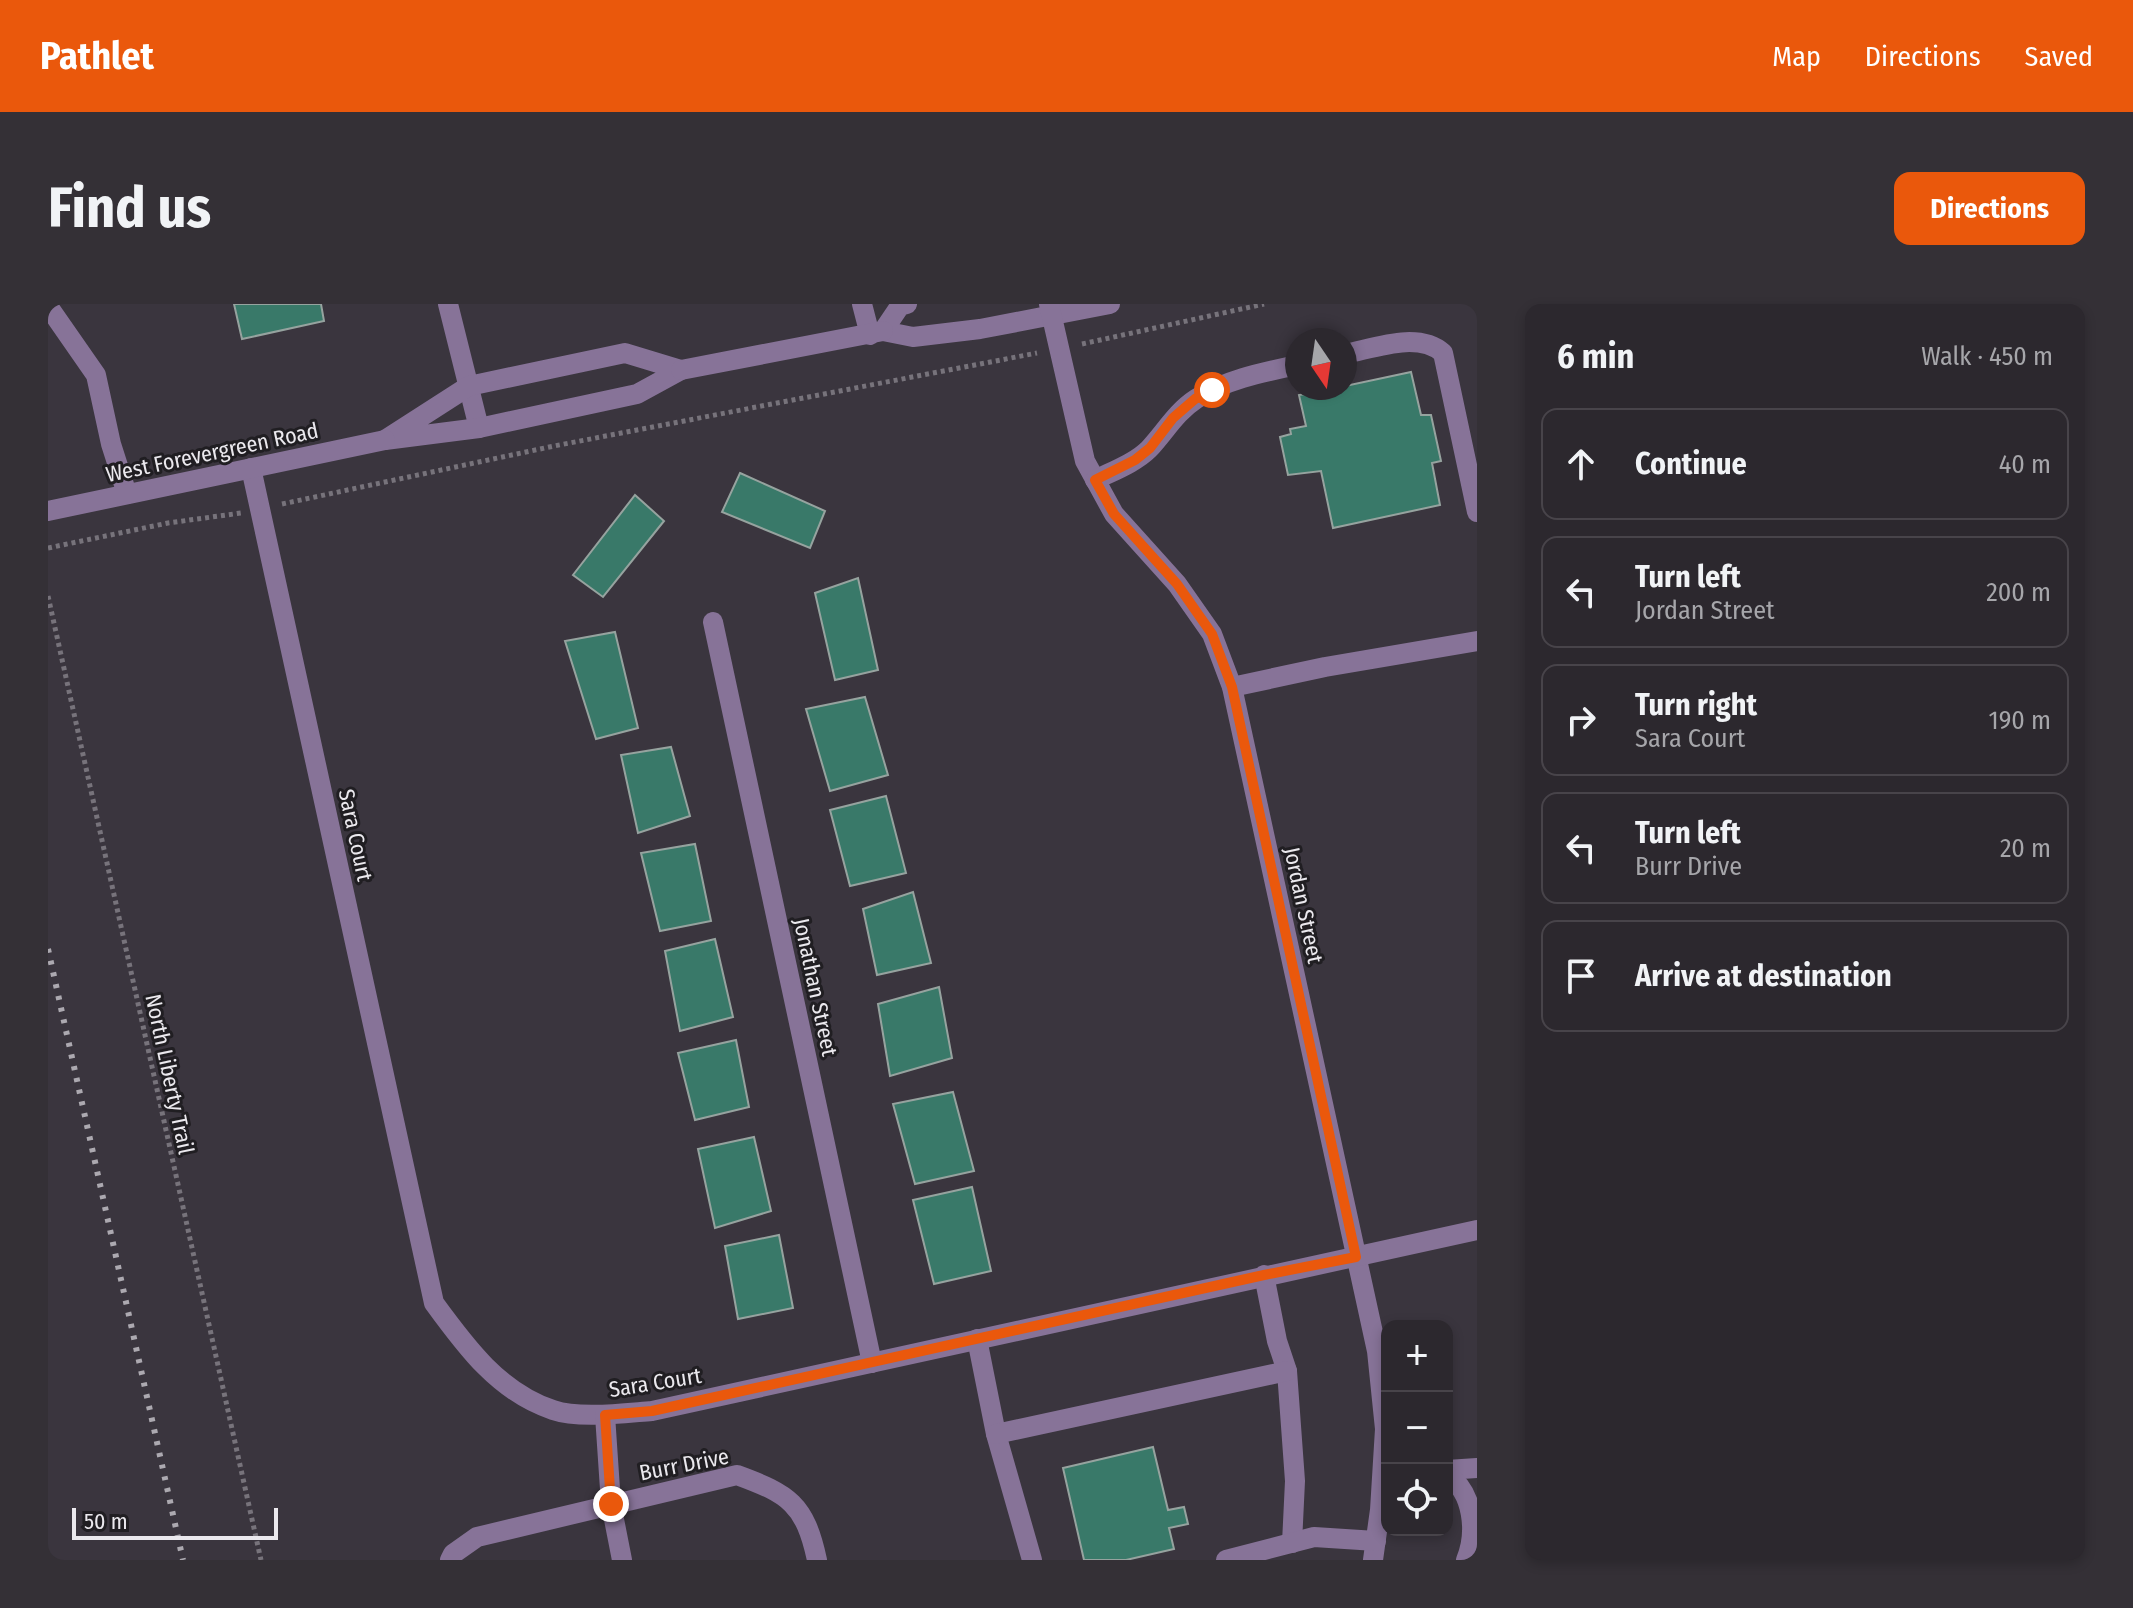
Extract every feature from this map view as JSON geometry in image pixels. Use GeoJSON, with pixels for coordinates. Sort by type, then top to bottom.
{"type":"FeatureCollection","features":[{"type":"Feature","properties":{"kind":"street"},"geometry":{"type":"LineString","coordinates":[[448,304],[479,428]]}},
{"type":"Feature","properties":{"kind":"street"},"geometry":{"type":"LineString","coordinates":[[862,304],[876,333],[900,306],[907,304]]}},
{"type":"Feature","properties":{"kind":"street","name":"West Forevergreen Road"},"geometry":{"type":"LineString","coordinates":[[48,511],[385,440],[479,428],[637,394],[681,370],[876,333],[913,337],[980,329],[1050,310],[1110,304]]}},
{"type":"Feature","properties":{"kind":"street"},"geometry":{"type":"LineString","coordinates":[[48,306],[96,375],[111,444],[127,494]]}},
{"type":"Feature","properties":{"kind":"street","name":"Jordan Street"},"geometry":{"type":"LineString","coordinates":[[1050,310],[1085,461],[1114,514],[1177,584],[1212,634],[1232,687],[1377,1351],[1381,1392]]}},
{"type":"Feature","properties":{"kind":"street"},"geometry":{"type":"LineString","coordinates":[[1357,352],[1399,343],[1432,344],[1443,353],[1477,512]]}},
{"type":"Feature","properties":{"kind":"street","name":"West Forevergreen Road"},"geometry":{"type":"LineString","coordinates":[[385,440],[469,386],[625,353],[681,370]]}},
{"type":"Feature","properties":{"kind":"street"},"geometry":{"type":"LineString","coordinates":[[1095,480],[1142,454],[1173,418],[1195,399],[1212,390],[1285,367]]}},
{"type":"Feature","properties":{"kind":"street","name":"Sara Court"},"geometry":{"type":"LineString","coordinates":[[251,468],[434,1303],[469,1351],[507,1386],[554,1410],[605,1415],[652,1411],[1477,1230]]}},
{"type":"Feature","properties":{"kind":"street","name":"Jonathan Street"},"geometry":{"type":"LineString","coordinates":[[713,622],[872,1363]]}},
{"type":"Feature","properties":{"kind":"street"},"geometry":{"type":"LineString","coordinates":[[1232,687],[1325,667],[1477,641]]}},
{"type":"Feature","properties":{"kind":"street"},"geometry":{"type":"LineString","coordinates":[[1264,1275],[1277,1341],[1287,1371],[1295,1481],[1292,1543]]}},
{"type":"Feature","properties":{"kind":"street"},"geometry":{"type":"LineString","coordinates":[[977,1339],[996,1434],[1032,1560]]}},
{"type":"Feature","properties":{"kind":"street"},"geometry":{"type":"LineString","coordinates":[[996,1434],[1287,1371]]}},
{"type":"Feature","properties":{"kind":"street","name":"Burr Drive"},"geometry":{"type":"LineString","coordinates":[[605,1415],[611,1504],[622,1560]]}},
{"type":"Feature","properties":{"kind":"street","name":"Jordan Street"},"geometry":{"type":"LineString","coordinates":[[1374,1550],[1385,1464]]}},
{"type":"Feature","properties":{"kind":"street"},"geometry":{"type":"LineString","coordinates":[[1453,1471],[1477,1468]]}},
{"type":"Feature","properties":{"kind":"street","name":"Burr Drive"},"geometry":{"type":"LineString","coordinates":[[450,1560],[453,1554],[477,1537],[737,1475],[774,1489],[795,1505],[811,1533],[817,1560]]}},
{"type":"Feature","properties":{"kind":"street"},"geometry":{"type":"LineString","coordinates":[[1453,1479],[1467,1499],[1474,1532],[1472,1548],[1466,1560]]}},
{"type":"Feature","properties":{"kind":"street"},"geometry":{"type":"LineString","coordinates":[[1226,1560],[1314,1537],[1374,1550]]}},
{"type":"Feature","properties":{"kind":"path"},"geometry":{"type":"LineString","coordinates":[[293,502],[568,443],[1059,349],[1264,304]]}},
{"type":"Feature","properties":{"kind":"path"},"geometry":{"type":"LineString","coordinates":[[48,548],[168,523],[240,513]]}},
{"type":"Feature","properties":{"kind":"path","name":"North Liberty Trail"},"geometry":{"type":"LineString","coordinates":[[48,596],[261,1560]]}},
{"type":"Feature","properties":{"kind":"building"},"geometry":{"type":"Polygon","coordinates":[[[234,304],[321,304],[324,321],[242,339],[234,304]]]}},
{"type":"Feature","properties":{"kind":"building"},"geometry":{"type":"Polygon","coordinates":[[[1411,372],[1421,415],[1431,415],[1441,461],[1432,463],[1440,505],[1333,528],[1321,471],[1288,475],[1280,437],[1291,434],[1290,429],[1306,426],[1300,400],[1357,400],[1357,383],[1411,372]]]}},
{"type":"Feature","properties":{"kind":"building"},"geometry":{"type":"Polygon","coordinates":[[[740,473],[825,511],[810,548],[722,512],[740,473]]]}},
{"type":"Feature","properties":{"kind":"building"},"geometry":{"type":"Polygon","coordinates":[[[635,495],[664,521],[603,597],[573,575],[635,495]]]}},
{"type":"Feature","properties":{"kind":"building"},"geometry":{"type":"Polygon","coordinates":[[[858,578],[878,670],[835,680],[815,593],[858,578]]]}},
{"type":"Feature","properties":{"kind":"building"},"geometry":{"type":"Polygon","coordinates":[[[615,632],[638,728],[596,739],[565,641],[615,632]]]}},
{"type":"Feature","properties":{"kind":"building"},"geometry":{"type":"Polygon","coordinates":[[[865,697],[888,775],[830,791],[806,709],[865,697]]]}},
{"type":"Feature","properties":{"kind":"building"},"geometry":{"type":"Polygon","coordinates":[[[671,747],[690,816],[638,833],[621,755],[671,747]]]}},
{"type":"Feature","properties":{"kind":"building"},"geometry":{"type":"Polygon","coordinates":[[[886,796],[906,873],[850,886],[830,810],[886,796]]]}},
{"type":"Feature","properties":{"kind":"building"},"geometry":{"type":"Polygon","coordinates":[[[695,844],[711,921],[660,931],[641,853],[695,844]]]}},
{"type":"Feature","properties":{"kind":"building"},"geometry":{"type":"Polygon","coordinates":[[[913,892],[931,963],[877,975],[863,909],[913,892]]]}},
{"type":"Feature","properties":{"kind":"building"},"geometry":{"type":"Polygon","coordinates":[[[715,939],[733,1017],[680,1031],[665,951],[715,939]]]}},
{"type":"Feature","properties":{"kind":"building"},"geometry":{"type":"Polygon","coordinates":[[[939,987],[952,1058],[890,1076],[878,1004],[939,987]]]}},
{"type":"Feature","properties":{"kind":"building"},"geometry":{"type":"Polygon","coordinates":[[[736,1040],[749,1107],[695,1120],[678,1053],[736,1040]]]}},
{"type":"Feature","properties":{"kind":"building"},"geometry":{"type":"Polygon","coordinates":[[[953,1092],[974,1171],[915,1184],[893,1104],[953,1092]]]}},
{"type":"Feature","properties":{"kind":"building"},"geometry":{"type":"Polygon","coordinates":[[[754,1137],[771,1211],[715,1228],[698,1149],[754,1137]]]}},
{"type":"Feature","properties":{"kind":"building"},"geometry":{"type":"Polygon","coordinates":[[[972,1187],[991,1271],[934,1284],[913,1200],[972,1187]]]}},
{"type":"Feature","properties":{"kind":"building"},"geometry":{"type":"Polygon","coordinates":[[[779,1235],[793,1308],[738,1319],[725,1246],[779,1235]]]}},
{"type":"Feature","properties":{"kind":"building"},"geometry":{"type":"Polygon","coordinates":[[[1153,1447],[1168,1510],[1184,1507],[1188,1524],[1169,1528],[1174,1549],[1126,1560],[1084,1560],[1063,1468],[1153,1447]]]}},
{"type":"Feature","properties":{"kind":"railway"},"geometry":{"type":"LineString","coordinates":[[48,949],[183,1560]]}},
{"type":"Feature","properties":{"kind":"route"},"geometry":{"type":"LineString","coordinates":[[611,1504],[605,1415],[652,1411],[1356,1257],[1232,687],[1212,634],[1177,584],[1114,514],[1095,480],[1135,460],[1150,448],[1173,418],[1195,399],[1212,390]]}}]}
